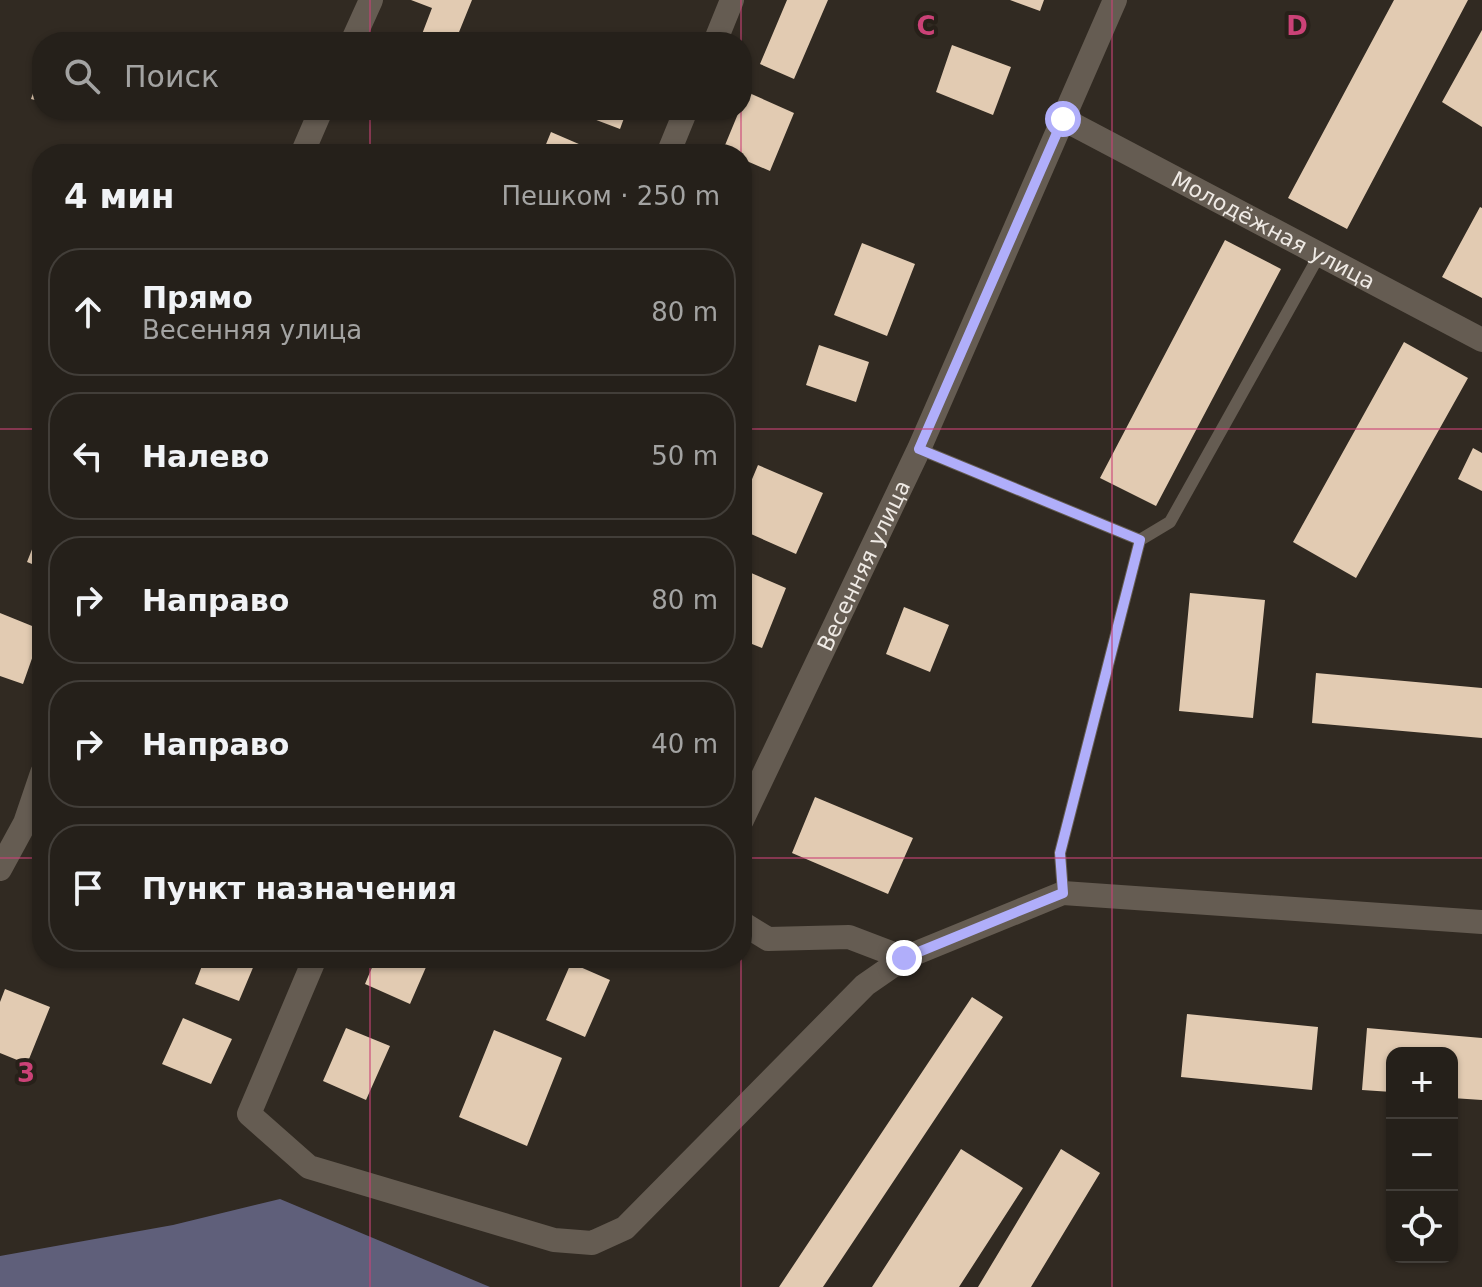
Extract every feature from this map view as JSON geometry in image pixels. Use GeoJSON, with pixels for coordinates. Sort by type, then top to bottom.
{"type":"FeatureCollection","features":[{"type":"Feature","properties":{"kind":"street"},"geometry":{"type":"LineString","coordinates":[[357,32],[371,0]]}},
{"type":"Feature","properties":{"kind":"street"},"geometry":{"type":"LineString","coordinates":[[719,32],[732,0]]}},
{"type":"Feature","properties":{"kind":"street","name":"Весенняя улица"},"geometry":{"type":"LineString","coordinates":[[752,799],[919,449],[1115,0]]}},
{"type":"Feature","properties":{"kind":"street","name":"Молодёжная улица"},"geometry":{"type":"LineString","coordinates":[[1063,119],[1321,252],[1482,340]]}},
{"type":"Feature","properties":{"kind":"street"},"geometry":{"type":"LineString","coordinates":[[306,144],[317,120]]}},
{"type":"Feature","properties":{"kind":"street"},"geometry":{"type":"LineString","coordinates":[[672,144],[682,120]]}},
{"type":"Feature","properties":{"kind":"street"},"geometry":{"type":"LineString","coordinates":[[0,869],[32,824]]}},
{"type":"Feature","properties":{"kind":"street"},"geometry":{"type":"LineString","coordinates":[[311,968],[249,1114],[309,1167],[554,1240],[592,1243],[625,1228],[787,1060],[865,985],[904,958],[1063,893],[1482,922]]}},
{"type":"Feature","properties":{"kind":"street"},"geometry":{"type":"LineString","coordinates":[[752,929],[768,939],[849,937],[904,958]]}},
{"type":"Feature","properties":{"kind":"lane"},"geometry":{"type":"LineString","coordinates":[[1063,893],[1060,853],[1140,540],[1170,522],[1321,252]]}},
{"type":"Feature","properties":{"kind":"lane"},"geometry":{"type":"LineString","coordinates":[[919,449],[1140,540]]}},
{"type":"Feature","properties":{"kind":"shaded area"},"geometry":{"type":"Polygon","coordinates":[[[280,1199],[490,1287],[0,1287],[0,1256],[173,1225],[280,1199]]]}},
{"type":"Feature","properties":{"kind":"building"},"geometry":{"type":"Polygon","coordinates":[[[411,0],[472,0],[459,32],[423,32],[432,8],[411,0]]]}},
{"type":"Feature","properties":{"kind":"building"},"geometry":{"type":"Polygon","coordinates":[[[787,0],[828,0],[794,79],[760,64],[787,0]]]}},
{"type":"Feature","properties":{"kind":"building"},"geometry":{"type":"Polygon","coordinates":[[[1010,0],[1044,0],[1040,11],[1010,0]]]}},
{"type":"Feature","properties":{"kind":"building"},"geometry":{"type":"Polygon","coordinates":[[[1394,0],[1468,0],[1347,229],[1288,198],[1394,0]]]}},
{"type":"Feature","properties":{"kind":"building"},"geometry":{"type":"Polygon","coordinates":[[[1482,30],[1482,127],[1442,102],[1482,30]]]}},
{"type":"Feature","properties":{"kind":"building"},"geometry":{"type":"Polygon","coordinates":[[[952,45],[1011,67],[993,115],[936,92],[952,45]]]}},
{"type":"Feature","properties":{"kind":"building"},"geometry":{"type":"Polygon","coordinates":[[[752,94],[794,113],[770,171],[752,163],[752,144],[725,144],[735,120],[752,120],[752,94]]]}},
{"type":"Feature","properties":{"kind":"building"},"geometry":{"type":"Polygon","coordinates":[[[596,120],[623,120],[620,129],[596,120]]]}},
{"type":"Feature","properties":{"kind":"building"},"geometry":{"type":"Polygon","coordinates":[[[551,132],[579,144],[546,144],[551,132]]]}},
{"type":"Feature","properties":{"kind":"building"},"geometry":{"type":"Polygon","coordinates":[[[1482,208],[1482,298],[1442,277],[1482,208]]]}},
{"type":"Feature","properties":{"kind":"building"},"geometry":{"type":"Polygon","coordinates":[[[1225,240],[1281,269],[1156,506],[1100,478],[1225,240]]]}},
{"type":"Feature","properties":{"kind":"building"},"geometry":{"type":"Polygon","coordinates":[[[862,243],[915,264],[887,336],[834,315],[862,243]]]}},
{"type":"Feature","properties":{"kind":"building"},"geometry":{"type":"Polygon","coordinates":[[[1404,342],[1468,378],[1356,578],[1293,542],[1404,342]]]}},
{"type":"Feature","properties":{"kind":"building"},"geometry":{"type":"Polygon","coordinates":[[[819,345],[869,362],[856,402],[806,385],[819,345]]]}},
{"type":"Feature","properties":{"kind":"building"},"geometry":{"type":"Polygon","coordinates":[[[1473,448],[1482,453],[1482,491],[1458,479],[1473,448]]]}},
{"type":"Feature","properties":{"kind":"building"},"geometry":{"type":"Polygon","coordinates":[[[758,465],[823,493],[796,554],[752,534],[752,479],[758,465]]]}},
{"type":"Feature","properties":{"kind":"building"},"geometry":{"type":"Polygon","coordinates":[[[752,573],[786,588],[762,648],[752,644],[752,573]]]}},
{"type":"Feature","properties":{"kind":"building"},"geometry":{"type":"Polygon","coordinates":[[[1190,593],[1265,600],[1253,718],[1179,711],[1190,593]]]}},
{"type":"Feature","properties":{"kind":"building"},"geometry":{"type":"Polygon","coordinates":[[[904,607],[949,625],[930,672],[886,654],[904,607]]]}},
{"type":"Feature","properties":{"kind":"building"},"geometry":{"type":"Polygon","coordinates":[[[0,613],[32,626],[32,658],[23,684],[0,676],[0,613]]]}},
{"type":"Feature","properties":{"kind":"building"},"geometry":{"type":"Polygon","coordinates":[[[1316,673],[1482,688],[1482,738],[1312,723],[1316,673]]]}},
{"type":"Feature","properties":{"kind":"building"},"geometry":{"type":"Polygon","coordinates":[[[815,797],[913,838],[888,894],[792,853],[815,797]]]}},
{"type":"Feature","properties":{"kind":"building"},"geometry":{"type":"Polygon","coordinates":[[[201,968],[253,968],[239,1001],[195,984],[201,968]]]}},
{"type":"Feature","properties":{"kind":"building"},"geometry":{"type":"Polygon","coordinates":[[[372,968],[426,968],[410,1004],[365,984],[372,968]]]}},
{"type":"Feature","properties":{"kind":"building"},"geometry":{"type":"Polygon","coordinates":[[[569,968],[582,968],[610,980],[585,1037],[546,1020],[569,968]]]}},
{"type":"Feature","properties":{"kind":"building"},"geometry":{"type":"Polygon","coordinates":[[[5,989],[50,1007],[27,1064],[0,1053],[0,1002],[5,989]]]}},
{"type":"Feature","properties":{"kind":"building"},"geometry":{"type":"Polygon","coordinates":[[[972,997],[1003,1017],[823,1287],[779,1287],[972,997]]]}},
{"type":"Feature","properties":{"kind":"building"},"geometry":{"type":"Polygon","coordinates":[[[1187,1014],[1318,1027],[1312,1090],[1181,1077],[1187,1014]]]}},
{"type":"Feature","properties":{"kind":"building"},"geometry":{"type":"Polygon","coordinates":[[[183,1018],[232,1039],[211,1084],[162,1064],[183,1018]]]}},
{"type":"Feature","properties":{"kind":"building"},"geometry":{"type":"Polygon","coordinates":[[[346,1028],[390,1046],[366,1100],[323,1081],[346,1028]]]}},
{"type":"Feature","properties":{"kind":"building"},"geometry":{"type":"Polygon","coordinates":[[[1367,1028],[1482,1038],[1482,1100],[1458,1098],[1458,1047],[1386,1047],[1386,1092],[1362,1090],[1367,1028]]]}},
{"type":"Feature","properties":{"kind":"building"},"geometry":{"type":"Polygon","coordinates":[[[494,1030],[562,1058],[527,1146],[459,1117],[494,1030]]]}},
{"type":"Feature","properties":{"kind":"building"},"geometry":{"type":"Polygon","coordinates":[[[961,1149],[1023,1188],[959,1287],[872,1287],[961,1149]]]}},
{"type":"Feature","properties":{"kind":"building"},"geometry":{"type":"Polygon","coordinates":[[[1061,1149],[1100,1173],[1031,1287],[978,1287],[1061,1149]]]}},
{"type":"Feature","properties":{"kind":"route"},"geometry":{"type":"LineString","coordinates":[[904,958],[1063,893],[1060,853],[1140,540],[919,449],[1063,119]]}}]}
